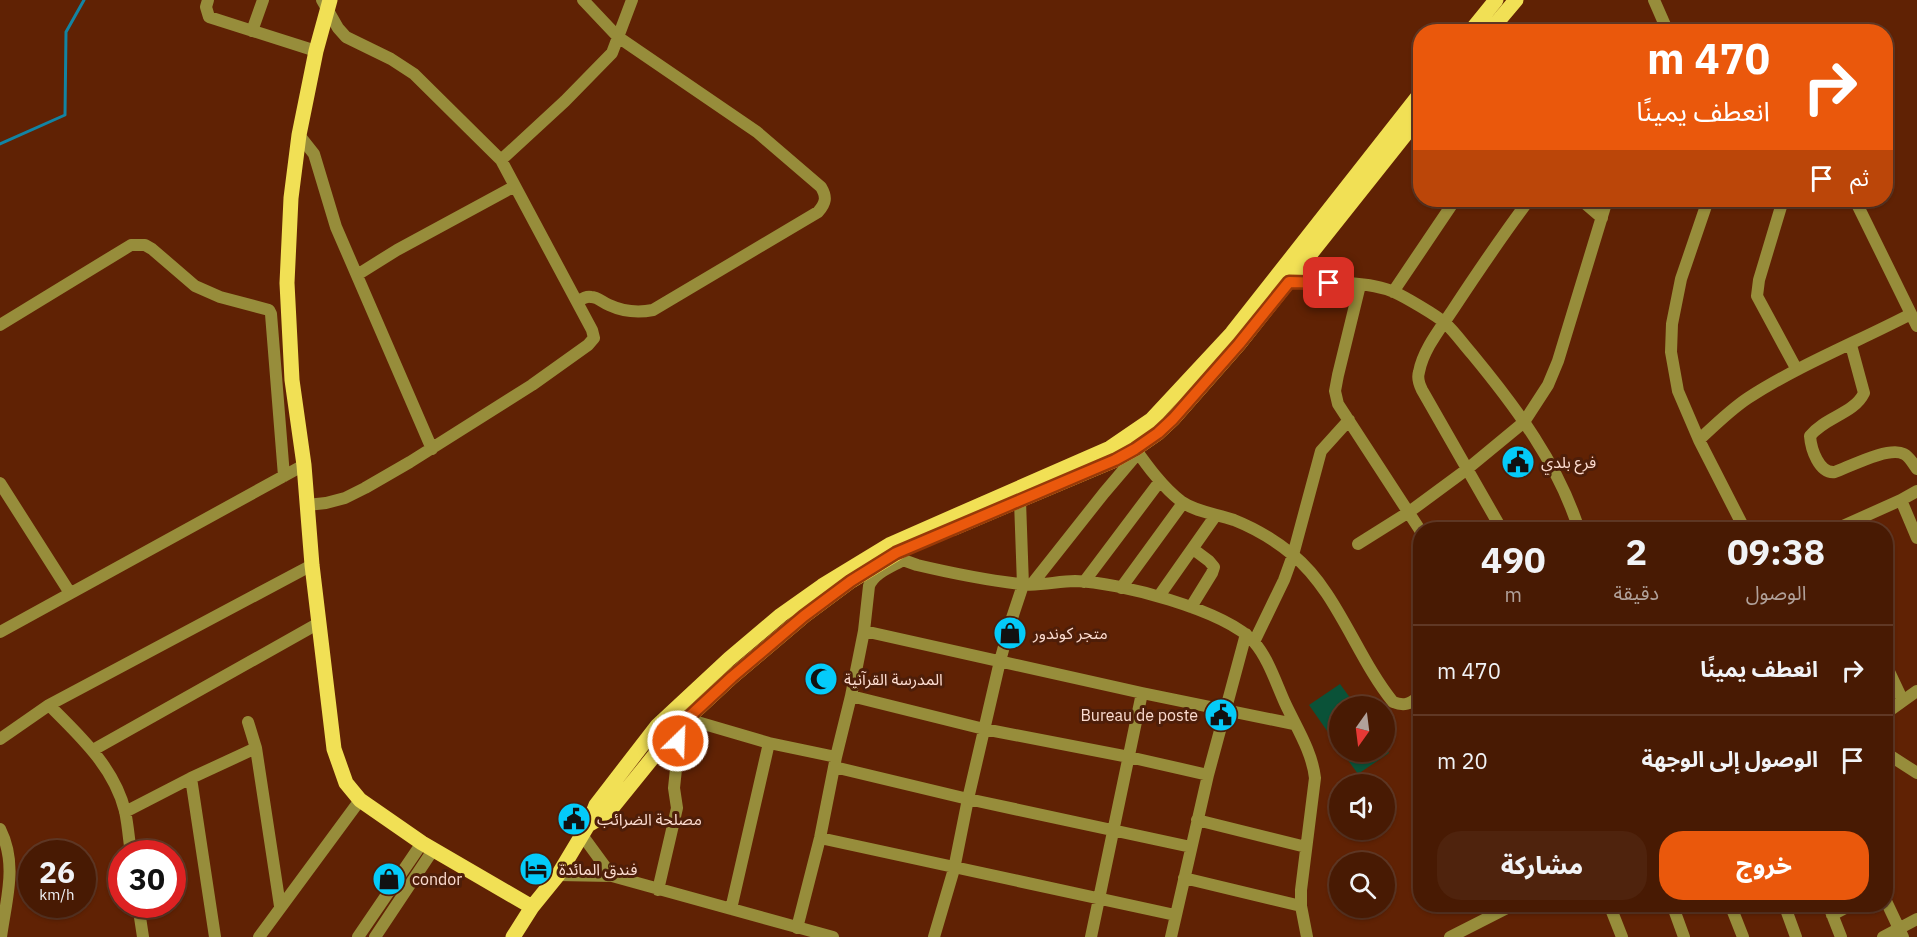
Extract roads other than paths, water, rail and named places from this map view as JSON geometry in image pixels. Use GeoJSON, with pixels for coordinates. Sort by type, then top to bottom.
{"type":"FeatureCollection","features":[{"type":"Feature","properties":{"kind":"main road"},"geometry":{"type":"LineString","coordinates":[[1476,24],[1496,0]]}},
{"type":"Feature","properties":{"kind":"main road"},"geometry":{"type":"LineString","coordinates":[[1496,24],[1516,0]]}},
{"type":"Feature","properties":{"kind":"main road"},"geometry":{"type":"LineString","coordinates":[[326,3],[299,135],[291,198],[287,283],[292,380],[304,465],[312,565],[333,749],[346,783],[360,800],[427,846],[532,907]]}},
{"type":"Feature","properties":{"kind":"main road"},"geometry":{"type":"LineString","coordinates":[[1133,446],[1151,420],[1232,333],[1413,103]]}},
{"type":"Feature","properties":{"kind":"main road"},"geometry":{"type":"LineString","coordinates":[[513,937],[532,907],[558,875],[585,830],[596,805],[657,726],[713,673],[804,616],[851,581],[899,556],[1115,460],[1133,446],[1158,433],[1239,344],[1413,125]]}},
{"type":"Feature","properties":{"kind":"main road"},"geometry":{"type":"LineString","coordinates":[[585,830],[607,814],[675,730],[759,644],[822,586],[891,544],[1110,448],[1133,446]]}},
{"type":"Feature","properties":{"kind":"street"},"geometry":{"type":"LineString","coordinates":[[208,0],[206,7],[209,17],[315,51]]}},
{"type":"Feature","properties":{"kind":"street"},"geometry":{"type":"LineString","coordinates":[[252,31],[263,0]]}},
{"type":"Feature","properties":{"kind":"street"},"geometry":{"type":"LineString","coordinates":[[577,302],[588,296],[596,297],[611,307],[628,311],[652,310],[818,212],[825,200],[822,187],[758,132],[618,37],[583,0]]}},
{"type":"Feature","properties":{"kind":"street"},"geometry":{"type":"LineString","coordinates":[[501,160],[565,101],[612,53],[632,0]]}},
{"type":"Feature","properties":{"kind":"street"},"geometry":{"type":"LineString","coordinates":[[1654,0],[1664,24]]}},
{"type":"Feature","properties":{"kind":"street"},"geometry":{"type":"LineString","coordinates":[[307,505],[345,498],[432,448],[532,385],[592,342],[592,330],[501,160],[414,74],[391,58],[346,37],[338,28],[326,3]]}},
{"type":"Feature","properties":{"kind":"street"},"geometry":{"type":"LineString","coordinates":[[299,135],[314,154],[336,227],[432,448]]}},
{"type":"Feature","properties":{"kind":"street"},"geometry":{"type":"LineString","coordinates":[[357,275],[397,250],[515,186]]}},
{"type":"Feature","properties":{"kind":"street"},"geometry":{"type":"LineString","coordinates":[[1393,292],[1450,207]]}},
{"type":"Feature","properties":{"kind":"street"},"geometry":{"type":"LineString","coordinates":[[1497,522],[1422,390],[1418,373],[1444,322],[1524,207]]}},
{"type":"Feature","properties":{"kind":"street"},"geometry":{"type":"LineString","coordinates":[[1589,207],[1602,218]]}},
{"type":"Feature","properties":{"kind":"street"},"geometry":{"type":"LineString","coordinates":[[1358,544],[1409,512],[1466,470],[1524,422],[1548,385],[1558,361],[1605,207]]}},
{"type":"Feature","properties":{"kind":"street"},"geometry":{"type":"LineString","coordinates":[[1706,207],[1681,279],[1672,324],[1671,352],[1678,391],[1699,440],[1741,522]]}},
{"type":"Feature","properties":{"kind":"street"},"geometry":{"type":"LineString","coordinates":[[1781,207],[1759,280],[1757,296],[1797,370]]}},
{"type":"Feature","properties":{"kind":"street"},"geometry":{"type":"LineString","coordinates":[[1858,207],[1917,326]]}},
{"type":"Feature","properties":{"kind":"street"},"geometry":{"type":"LineString","coordinates":[[0,326],[131,245],[140,244],[152,249],[195,286],[220,297],[269,310],[284,476]]}},
{"type":"Feature","properties":{"kind":"street"},"geometry":{"type":"LineString","coordinates":[[1289,282],[1372,286],[1393,292],[1444,322],[1487,372],[1524,422],[1556,477],[1577,522]]}},
{"type":"Feature","properties":{"kind":"street"},"geometry":{"type":"LineString","coordinates":[[1360,285],[1335,391],[1338,404],[1415,522]]}},
{"type":"Feature","properties":{"kind":"street"},"geometry":{"type":"LineString","coordinates":[[1699,440],[1747,399],[1797,370],[1911,314]]}},
{"type":"Feature","properties":{"kind":"street"},"geometry":{"type":"LineString","coordinates":[[1851,345],[1864,393],[1858,404],[1821,424],[1810,436],[1820,464],[1824,471],[1829,473],[1895,451],[1904,454],[1917,469]]}},
{"type":"Feature","properties":{"kind":"street"},"geometry":{"type":"LineString","coordinates":[[1171,937],[1224,710],[1250,638],[1284,580],[1322,451],[1349,420]]}},
{"type":"Feature","properties":{"kind":"street"},"geometry":{"type":"LineString","coordinates":[[934,937],[954,868],[984,729],[1011,621],[1028,585],[1104,493],[1133,446],[1160,481],[1183,503],[1235,521],[1258,532],[1293,555],[1310,572],[1328,596],[1393,702],[1401,705],[1413,701]]}},
{"type":"Feature","properties":{"kind":"street"},"geometry":{"type":"LineString","coordinates":[[0,632],[304,465]]}},
{"type":"Feature","properties":{"kind":"street"},"geometry":{"type":"LineString","coordinates":[[1084,582],[1160,481]]}},
{"type":"Feature","properties":{"kind":"street"},"geometry":{"type":"LineString","coordinates":[[0,483],[70,594]]}},
{"type":"Feature","properties":{"kind":"street"},"geometry":{"type":"LineString","coordinates":[[1852,522],[1917,491]]}},
{"type":"Feature","properties":{"kind":"street"},"geometry":{"type":"LineString","coordinates":[[1901,500],[1917,538]]}},
{"type":"Feature","properties":{"kind":"street"},"geometry":{"type":"LineString","coordinates":[[1020,501],[1028,585]]}},
{"type":"Feature","properties":{"kind":"street"},"geometry":{"type":"LineString","coordinates":[[1121,588],[1183,503]]}},
{"type":"Feature","properties":{"kind":"street"},"geometry":{"type":"LineString","coordinates":[[1159,597],[1216,515]]}},
{"type":"Feature","properties":{"kind":"street"},"geometry":{"type":"LineString","coordinates":[[1191,607],[1214,567],[1193,549]]}},
{"type":"Feature","properties":{"kind":"street"},"geometry":{"type":"LineString","coordinates":[[805,932],[820,838],[864,631],[870,582],[899,556],[917,565],[939,570],[1028,585],[1059,581],[1084,582],[1121,588],[1159,597],[1215,616],[1250,638],[1261,652],[1314,767],[1315,778],[1301,890],[1301,906],[1307,937]]}},
{"type":"Feature","properties":{"kind":"street"},"geometry":{"type":"LineString","coordinates":[[0,739],[49,705],[312,565]]}},
{"type":"Feature","properties":{"kind":"street"},"geometry":{"type":"LineString","coordinates":[[93,750],[318,623]]}},
{"type":"Feature","properties":{"kind":"street"},"geometry":{"type":"LineString","coordinates":[[864,631],[1142,693],[1294,724]]}},
{"type":"Feature","properties":{"kind":"street"},"geometry":{"type":"LineString","coordinates":[[1893,679],[1903,701]]}},
{"type":"Feature","properties":{"kind":"street"},"geometry":{"type":"LineString","coordinates":[[1893,708],[1917,690]]}},
{"type":"Feature","properties":{"kind":"street"},"geometry":{"type":"LineString","coordinates":[[1091,937],[1142,693]]}},
{"type":"Feature","properties":{"kind":"street"},"geometry":{"type":"LineString","coordinates":[[851,696],[984,729],[1208,775]]}},
{"type":"Feature","properties":{"kind":"street"},"geometry":{"type":"LineString","coordinates":[[49,705],[93,750],[112,779],[125,812],[129,840]]}},
{"type":"Feature","properties":{"kind":"street"},"geometry":{"type":"LineString","coordinates":[[687,719],[968,799],[1191,847]]}},
{"type":"Feature","properties":{"kind":"street"},"geometry":{"type":"LineString","coordinates":[[248,722],[256,748],[280,906]]}},
{"type":"Feature","properties":{"kind":"street"},"geometry":{"type":"LineString","coordinates":[[658,890],[677,808],[674,788],[678,750],[675,730]]}},
{"type":"Feature","properties":{"kind":"street"},"geometry":{"type":"LineString","coordinates":[[731,909],[769,743]]}},
{"type":"Feature","properties":{"kind":"street"},"geometry":{"type":"LineString","coordinates":[[125,812],[190,778],[256,748]]}},
{"type":"Feature","properties":{"kind":"street"},"geometry":{"type":"LineString","coordinates":[[1893,758],[1917,773]]}},
{"type":"Feature","properties":{"kind":"street"},"geometry":{"type":"LineString","coordinates":[[190,778],[215,937]]}},
{"type":"Feature","properties":{"kind":"street"},"geometry":{"type":"LineString","coordinates":[[259,937],[360,800]]}},
{"type":"Feature","properties":{"kind":"street"},"geometry":{"type":"LineString","coordinates":[[1197,820],[1306,847]]}},
{"type":"Feature","properties":{"kind":"street"},"geometry":{"type":"LineString","coordinates":[[0,829],[7,843],[10,863],[1,937]]}},
{"type":"Feature","properties":{"kind":"street"},"geometry":{"type":"LineString","coordinates":[[585,830],[612,876]]}},
{"type":"Feature","properties":{"kind":"street"},"geometry":{"type":"LineString","coordinates":[[820,838],[1175,915]]}},
{"type":"Feature","properties":{"kind":"street"},"geometry":{"type":"LineString","coordinates":[[358,937],[427,846]]}},
{"type":"Feature","properties":{"kind":"street"},"geometry":{"type":"LineString","coordinates":[[375,937],[427,846]]}},
{"type":"Feature","properties":{"kind":"street"},"geometry":{"type":"LineString","coordinates":[[558,875],[612,876],[805,932],[833,937]]}},
{"type":"Feature","properties":{"kind":"street"},"geometry":{"type":"LineString","coordinates":[[1184,878],[1301,906]]}},
{"type":"Feature","properties":{"kind":"street"},"geometry":{"type":"LineString","coordinates":[[1450,937],[1499,912]]}},
{"type":"Feature","properties":{"kind":"street"},"geometry":{"type":"LineString","coordinates":[[1612,912],[1622,937]]}},
{"type":"Feature","properties":{"kind":"street"},"geometry":{"type":"LineString","coordinates":[[1675,912],[1684,937]]}},
{"type":"Feature","properties":{"kind":"street"},"geometry":{"type":"LineString","coordinates":[[1733,912],[1743,937]]}},
{"type":"Feature","properties":{"kind":"street"},"geometry":{"type":"LineString","coordinates":[[1787,912],[1796,937]]}},
{"type":"Feature","properties":{"kind":"street"},"geometry":{"type":"LineString","coordinates":[[1831,912],[1841,937]]}},
{"type":"Feature","properties":{"kind":"street"},"geometry":{"type":"LineString","coordinates":[[1891,912],[1901,933]]}},
{"type":"Feature","properties":{"kind":"street"},"geometry":{"type":"LineString","coordinates":[[140,918],[143,937]]}},
{"type":"Feature","properties":{"kind":"street"},"geometry":{"type":"LineString","coordinates":[[1883,937],[1901,933],[1917,919]]}},
{"type":"Feature","properties":{"kind":"waterway"},"geometry":{"type":"LineString","coordinates":[[0,144],[65,115],[66,32],[84,0]]}},
{"type":"Feature","properties":{"kind":"place","name":"فرع بلدي"},"geometry":{"type":"Point","coordinates":[1518,462]}},
{"type":"Feature","properties":{"kind":"place","name":"متجر كوندور"},"geometry":{"type":"Point","coordinates":[1010,633]}},
{"type":"Feature","properties":{"kind":"place","name":"المدرسة القرآنية"},"geometry":{"type":"Point","coordinates":[821,679]}},
{"type":"Feature","properties":{"kind":"place","name":"Bureau de poste"},"geometry":{"type":"Point","coordinates":[1221,715]}},
{"type":"Feature","properties":{"kind":"place","name":"مصلحة الضرائب"},"geometry":{"type":"Point","coordinates":[574,819]}},
{"type":"Feature","properties":{"kind":"place","name":"فندق المائدة"},"geometry":{"type":"Point","coordinates":[536,869]}},
{"type":"Feature","properties":{"kind":"place","name":"condor"},"geometry":{"type":"Point","coordinates":[389,879]}}]}
